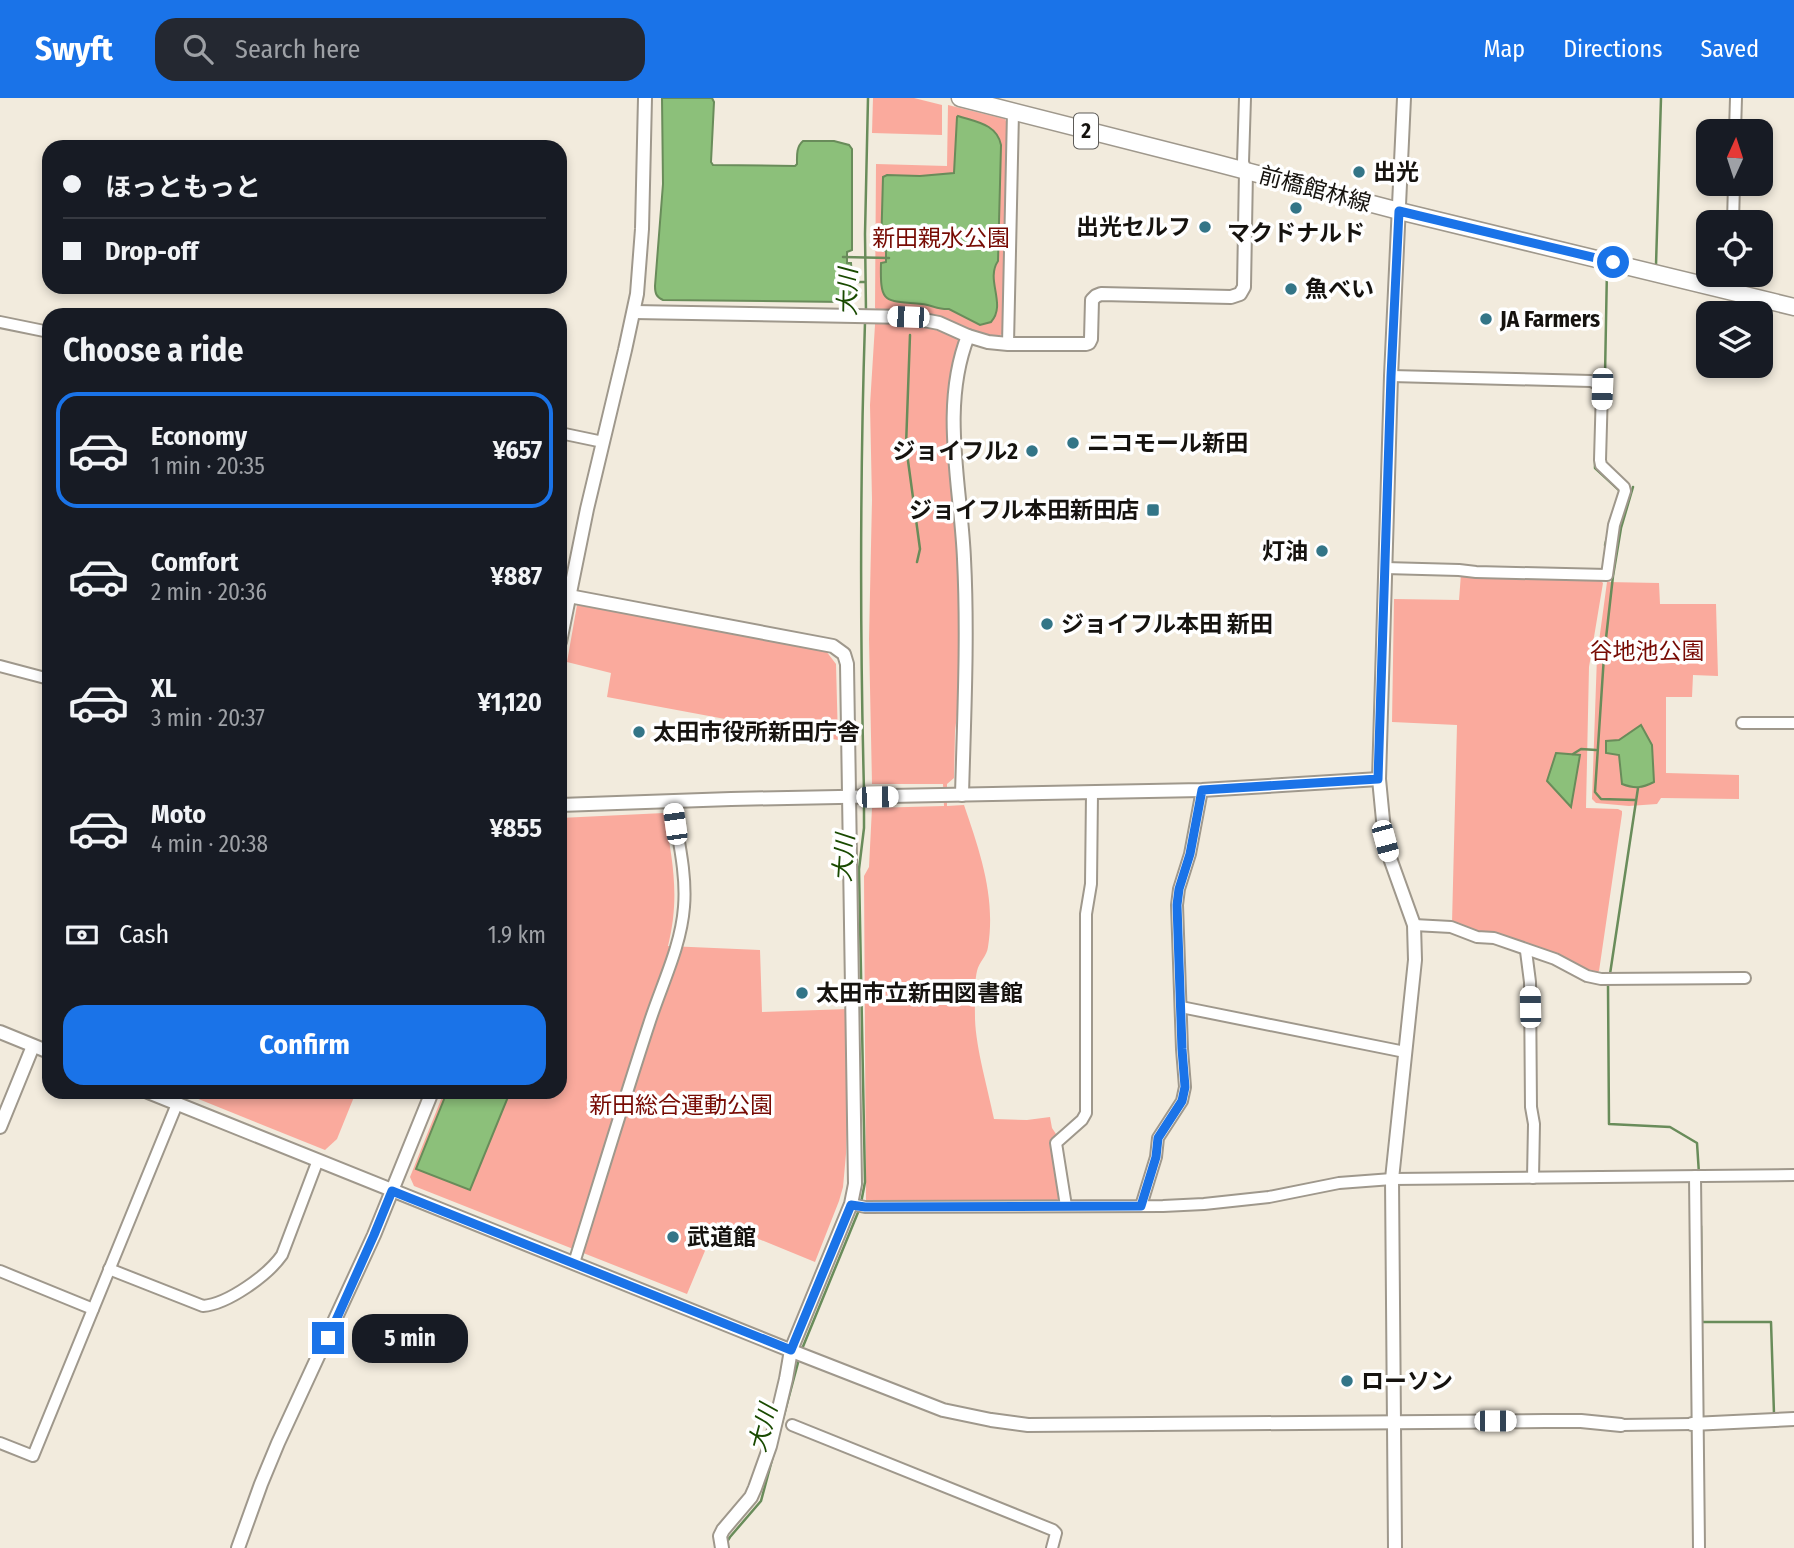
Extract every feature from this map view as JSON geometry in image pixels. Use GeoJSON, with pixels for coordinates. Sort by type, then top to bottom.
{"type":"FeatureCollection","features":[{"type":"Feature","properties":{"kind":"main road","name":"前橋館林線"},"geometry":{"type":"LineString","coordinates":[[960,98],[1399,211],[1794,307]]}},
{"type":"Feature","properties":{"kind":"street"},"geometry":{"type":"LineString","coordinates":[[567,606],[634,312],[641,254],[645,98]]}},
{"type":"Feature","properties":{"kind":"street"},"geometry":{"type":"LineString","coordinates":[[634,312],[923,318],[988,342],[1082,345],[1089,343],[1092,300],[1101,294],[1240,295],[1244,287],[1246,171],[1242,162],[1245,98]]}},
{"type":"Feature","properties":{"kind":"street"},"geometry":{"type":"LineString","coordinates":[[1395,1548],[1392,1179],[1415,960],[1414,925],[1385,841],[1378,779],[1391,376],[1404,98]]}},
{"type":"Feature","properties":{"kind":"street"},"geometry":{"type":"LineString","coordinates":[[1735,98],[1735,119]]}},
{"type":"Feature","properties":{"kind":"street"},"geometry":{"type":"LineString","coordinates":[[1008,344],[1013,112]]}},
{"type":"Feature","properties":{"kind":"street"},"geometry":{"type":"LineString","coordinates":[[1731,287],[1731,292]]}},
{"type":"Feature","properties":{"kind":"street"},"geometry":{"type":"LineString","coordinates":[[0,322],[42,331]]}},
{"type":"Feature","properties":{"kind":"street"},"geometry":{"type":"LineString","coordinates":[[962,795],[965,571],[953,423],[957,375],[968,336]]}},
{"type":"Feature","properties":{"kind":"street"},"geometry":{"type":"LineString","coordinates":[[1385,568],[1607,575],[1614,526],[1625,491],[1601,465],[1602,389],[1598,384],[1391,376]]}},
{"type":"Feature","properties":{"kind":"street"},"geometry":{"type":"LineString","coordinates":[[567,434],[603,442]]}},
{"type":"Feature","properties":{"kind":"street"},"geometry":{"type":"LineString","coordinates":[[569,596],[833,646],[844,653],[847,664],[853,797],[855,1184],[851,1205],[799,1354],[786,1380],[770,1446],[751,1497],[720,1536],[722,1548]]}},
{"type":"Feature","properties":{"kind":"street"},"geometry":{"type":"LineString","coordinates":[[0,666],[42,677]]}},
{"type":"Feature","properties":{"kind":"street"},"geometry":{"type":"LineString","coordinates":[[1742,723],[1794,723]]}},
{"type":"Feature","properties":{"kind":"street"},"geometry":{"type":"LineString","coordinates":[[567,805],[1202,790],[1378,779]]}},
{"type":"Feature","properties":{"kind":"street"},"geometry":{"type":"LineString","coordinates":[[1141,1206],[1156,1157],[1158,1138],[1182,1101],[1185,1080],[1177,905],[1202,790]]}},
{"type":"Feature","properties":{"kind":"street"},"geometry":{"type":"LineString","coordinates":[[1066,1206],[1056,1143],[1082,1120],[1086,1113],[1086,914],[1091,884],[1092,793]]}},
{"type":"Feature","properties":{"kind":"street"},"geometry":{"type":"LineString","coordinates":[[574,1263],[648,1024],[676,947],[682,921],[685,894],[672,801]]}},
{"type":"Feature","properties":{"kind":"street"},"geometry":{"type":"LineString","coordinates":[[1414,925],[1451,927],[1476,937],[1494,938],[1555,960],[1587,976],[1601,979],[1745,978]]}},
{"type":"Feature","properties":{"kind":"street"},"geometry":{"type":"LineString","coordinates":[[1526,951],[1530,982],[1533,1178]]}},
{"type":"Feature","properties":{"kind":"street"},"geometry":{"type":"LineString","coordinates":[[1181,1007],[1405,1052]]}},
{"type":"Feature","properties":{"kind":"street"},"geometry":{"type":"LineString","coordinates":[[0,1032],[42,1049]]}},
{"type":"Feature","properties":{"kind":"street"},"geometry":{"type":"LineString","coordinates":[[0,1127],[33,1046]]}},
{"type":"Feature","properties":{"kind":"street"},"geometry":{"type":"LineString","coordinates":[[238,1548],[278,1443],[338,1317],[429,1099]]}},
{"type":"Feature","properties":{"kind":"street"},"geometry":{"type":"LineString","coordinates":[[0,1443],[33,1456],[180,1100],[392,1191],[799,1354],[943,1410],[991,1420],[1028,1425],[1581,1421],[1622,1425],[1794,1419]]}},
{"type":"Feature","properties":{"kind":"street"},"geometry":{"type":"LineString","coordinates":[[109,1269],[203,1306],[241,1291],[266,1273],[282,1255],[318,1160]]}},
{"type":"Feature","properties":{"kind":"street"},"geometry":{"type":"LineString","coordinates":[[851,1205],[1177,1205],[1240,1201],[1339,1183],[1392,1179],[1794,1173]]}},
{"type":"Feature","properties":{"kind":"street"},"geometry":{"type":"LineString","coordinates":[[1695,1176],[1695,1424],[1699,1548]]}},
{"type":"Feature","properties":{"kind":"street"},"geometry":{"type":"LineString","coordinates":[[0,1271],[93,1309]]}},
{"type":"Feature","properties":{"kind":"street"},"geometry":{"type":"LineString","coordinates":[[792,1425],[1053,1530],[1056,1537],[1052,1548]]}},
{"type":"Feature","properties":{"kind":"green space"},"geometry":{"type":"Polygon","coordinates":[[[873,98],[914,98],[942,105],[942,135],[872,133],[873,98]]]}},
{"type":"Feature","properties":{"kind":"green space","name":"新田親水公園"},"geometry":{"type":"Polygon","coordinates":[[[948,105],[1005,119],[1008,126],[1003,333],[998,337],[989,336],[927,314],[907,311],[879,309],[878,320],[916,322],[931,326],[957,338],[959,343],[952,369],[947,425],[956,518],[960,606],[954,778],[947,784],[947,806],[964,805],[981,857],[988,892],[990,928],[988,947],[976,976],[975,1019],[994,1119],[1027,1120],[1050,1117],[1052,1128],[1058,1137],[1060,1197],[1055,1202],[866,1204],[864,876],[869,867],[872,808],[944,806],[943,784],[872,784],[869,639],[872,500],[870,405],[876,309],[876,164],[947,166],[948,105]]]}},
{"type":"Feature","properties":{"kind":"green space"},"geometry":{"type":"Polygon","coordinates":[[[1461,574],[1599,579],[1603,583],[1589,667],[1586,808],[1618,809],[1622,814],[1599,971],[1595,974],[1553,953],[1452,923],[1457,725],[1392,722],[1394,599],[1459,600],[1461,574]]]}},
{"type":"Feature","properties":{"kind":"green space","name":"谷地池公園"},"geometry":{"type":"Polygon","coordinates":[[[1607,582],[1659,583],[1660,604],[1716,604],[1718,676],[1693,675],[1692,697],[1666,697],[1666,773],[1739,775],[1739,799],[1661,798],[1657,804],[1629,806],[1596,803],[1592,799],[1597,656],[1607,582]]]}},
{"type":"Feature","properties":{"kind":"green space"},"geometry":{"type":"Polygon","coordinates":[[[577,605],[826,651],[836,664],[838,740],[607,697],[611,673],[567,662],[577,605]]]}},
{"type":"Feature","properties":{"kind":"green space","name":"新田総合運動公園"},"geometry":{"type":"Polygon","coordinates":[[[664,813],[674,895],[668,946],[760,950],[762,1012],[848,1009],[849,1067],[843,1187],[815,1262],[717,1222],[687,1294],[414,1186],[410,1177],[441,1099],[567,1099],[567,818],[664,813]]]}},
{"type":"Feature","properties":{"kind":"green space"},"geometry":{"type":"Polygon","coordinates":[[[198,1099],[353,1099],[337,1139],[325,1150],[198,1099]]]}},
{"type":"Feature","properties":{"kind":"water"},"geometry":{"type":"Polygon","coordinates":[[[662,98],[712,98],[713,165],[795,166],[798,149],[803,141],[834,141],[849,145],[852,149],[852,250],[847,252],[847,263],[851,263],[852,284],[850,294],[844,302],[663,300],[657,296],[655,286],[663,184],[662,98]]]}},
{"type":"Feature","properties":{"kind":"water"},"geometry":{"type":"Polygon","coordinates":[[[958,116],[990,128],[999,138],[1001,145],[998,261],[994,276],[997,308],[991,322],[980,325],[949,309],[892,300],[887,298],[882,287],[881,263],[886,262],[886,251],[881,250],[883,177],[954,173],[958,116]]]}},
{"type":"Feature","properties":{"kind":"water"},"geometry":{"type":"Polygon","coordinates":[[[1641,725],[1652,745],[1654,782],[1642,787],[1631,787],[1622,784],[1619,755],[1606,753],[1606,741],[1619,740],[1641,725]]]}},
{"type":"Feature","properties":{"kind":"water"},"geometry":{"type":"Polygon","coordinates":[[[1556,753],[1580,755],[1571,807],[1547,781],[1556,753]]]}},
{"type":"Feature","properties":{"kind":"water"},"geometry":{"type":"Polygon","coordinates":[[[444,1099],[507,1099],[470,1190],[416,1169],[444,1099]]]}},
{"type":"Feature","properties":{"kind":"waterway","name":"大川"},"geometry":{"type":"LineString","coordinates":[[866,312],[868,98]]}},
{"type":"Feature","properties":{"kind":"waterway"},"geometry":{"type":"LineString","coordinates":[[1656,265],[1661,98]]}},
{"type":"Feature","properties":{"kind":"waterway","name":"大川"},"geometry":{"type":"LineString","coordinates":[[843,257],[889,258]]}},
{"type":"Feature","properties":{"kind":"waterway"},"geometry":{"type":"LineString","coordinates":[[1605,375],[1607,268]]}},
{"type":"Feature","properties":{"kind":"waterway"},"geometry":{"type":"LineString","coordinates":[[850,282],[865,282]]}},
{"type":"Feature","properties":{"kind":"waterway","name":"大川"},"geometry":{"type":"LineString","coordinates":[[864,791],[861,556],[865,322]]}},
{"type":"Feature","properties":{"kind":"waterway"},"geometry":{"type":"LineString","coordinates":[[910,335],[906,446],[920,549],[917,562]]}},
{"type":"Feature","properties":{"kind":"waterway"},"geometry":{"type":"LineString","coordinates":[[1595,459],[1595,468],[1620,491]]}},
{"type":"Feature","properties":{"kind":"waterway"},"geometry":{"type":"LineString","coordinates":[[1633,487],[1621,528],[1613,576],[1604,656],[1595,792],[1601,799],[1635,800]]}},
{"type":"Feature","properties":{"kind":"waterway"},"geometry":{"type":"LineString","coordinates":[[1605,545],[1608,534]]}},
{"type":"Feature","properties":{"kind":"waterway"},"geometry":{"type":"LineString","coordinates":[[1573,754],[1581,749],[1596,750]]}},
{"type":"Feature","properties":{"kind":"waterway"},"geometry":{"type":"LineString","coordinates":[[1610,974],[1638,788]]}},
{"type":"Feature","properties":{"kind":"waterway","name":"大川"},"geometry":{"type":"LineString","coordinates":[[861,1203],[865,1182],[859,869],[864,801]]}},
{"type":"Feature","properties":{"kind":"waterway"},"geometry":{"type":"LineString","coordinates":[[1608,985],[1609,1124],[1670,1127],[1697,1143],[1699,1174]]}},
{"type":"Feature","properties":{"kind":"waterway","name":"大川"},"geometry":{"type":"LineString","coordinates":[[802,1349],[859,1210]]}},
{"type":"Feature","properties":{"kind":"waterway"},"geometry":{"type":"LineString","coordinates":[[1701,1226],[1702,1322],[1771,1322],[1774,1414]]}},
{"type":"Feature","properties":{"kind":"waterway","name":"大川"},"geometry":{"type":"LineString","coordinates":[[725,1545],[761,1501],[799,1359]]}},
{"type":"Feature","properties":{"kind":"place","name":"出光"},"geometry":{"type":"Point","coordinates":[1359,172]}},
{"type":"Feature","properties":{"kind":"place","name":"マクドナルド"},"geometry":{"type":"Point","coordinates":[1296,208]}},
{"type":"Feature","properties":{"kind":"place","name":"出光セルフ"},"geometry":{"type":"Point","coordinates":[1205,227]}},
{"type":"Feature","properties":{"kind":"place","name":"魚べい"},"geometry":{"type":"Point","coordinates":[1291,289]}},
{"type":"Feature","properties":{"kind":"place","name":"JA Farmers"},"geometry":{"type":"Point","coordinates":[1486,319]}},
{"type":"Feature","properties":{"kind":"place","name":"ニコモール新田"},"geometry":{"type":"Point","coordinates":[1073,443]}},
{"type":"Feature","properties":{"kind":"place","name":"ジョイフル2"},"geometry":{"type":"Point","coordinates":[1032,451]}},
{"type":"Feature","properties":{"kind":"place","name":"ジョイフル本田新田店"},"geometry":{"type":"Point","coordinates":[1153,510]}},
{"type":"Feature","properties":{"kind":"place","name":"灯油"},"geometry":{"type":"Point","coordinates":[1322,551]}},
{"type":"Feature","properties":{"kind":"place","name":"ジョイフル本田 新田"},"geometry":{"type":"Point","coordinates":[1047,624]}},
{"type":"Feature","properties":{"kind":"place","name":"太田市役所新田庁舎"},"geometry":{"type":"Point","coordinates":[639,732]}},
{"type":"Feature","properties":{"kind":"place","name":"太田市立新田図書館"},"geometry":{"type":"Point","coordinates":[802,993]}},
{"type":"Feature","properties":{"kind":"place","name":"武道館"},"geometry":{"type":"Point","coordinates":[673,1237]}},
{"type":"Feature","properties":{"kind":"place","name":"ローソン"},"geometry":{"type":"Point","coordinates":[1347,1381]}},
{"type":"Feature","properties":{"kind":"route"},"geometry":{"type":"LineString","coordinates":[[328,1338],[392,1191],[791,1350],[851,1205],[1141,1206],[1156,1157],[1158,1138],[1182,1101],[1185,1087],[1177,905],[1202,790],[1378,779],[1399,211],[1613,262]]}}]}
